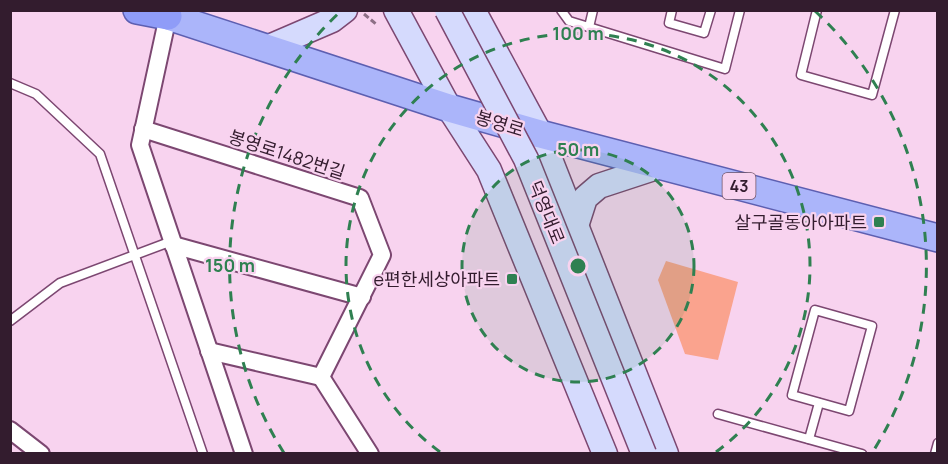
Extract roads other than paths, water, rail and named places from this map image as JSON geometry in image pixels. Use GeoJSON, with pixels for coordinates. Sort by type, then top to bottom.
{"type":"FeatureCollection","features":[{"type":"Feature","properties":{"kind":"main road"},"geometry":{"type":"LineString","coordinates":[[267,48],[332,20],[345,10]]}},
{"type":"Feature","properties":{"kind":"main road"},"geometry":{"type":"LineString","coordinates":[[396,10],[449,108],[489,170],[604,453]]}},
{"type":"Feature","properties":{"kind":"main road","name":"덕영대로"},"geometry":{"type":"LineString","coordinates":[[432,10],[516,174],[628,453]]}},
{"type":"Feature","properties":{"kind":"main road","name":"덕영대로"},"geometry":{"type":"LineString","coordinates":[[447,10],[526,159],[644,453]]}},
{"type":"Feature","properties":{"kind":"main road"},"geometry":{"type":"LineString","coordinates":[[473,10],[540,135],[666,453]]}},
{"type":"Feature","properties":{"kind":"main road","name":"봉영로"},"geometry":{"type":"LineString","coordinates":[[149,12],[540,135],[938,238]]}},
{"type":"Feature","properties":{"kind":"main road"},"geometry":{"type":"LineString","coordinates":[[576,226],[585,198],[599,186],[660,166]]}},
{"type":"Feature","properties":{"kind":"street"},"geometry":{"type":"LineString","coordinates":[[149,12],[143,129],[140,145],[244,453]]}},
{"type":"Feature","properties":{"kind":"street","name":"봉영로1482번길"},"geometry":{"type":"LineString","coordinates":[[143,129],[360,198],[382,255],[362,297]]}},
{"type":"Feature","properties":{"kind":"street"},"geometry":{"type":"LineString","coordinates":[[173,243],[362,297],[321,377]]}},
{"type":"Feature","properties":{"kind":"street"},"geometry":{"type":"LineString","coordinates":[[209,351],[321,377],[370,453]]}},
{"type":"Feature","properties":{"kind":"street"},"geometry":{"type":"LineString","coordinates":[[10,430],[41,453]]}},
{"type":"Feature","properties":{"kind":"lane"},"geometry":{"type":"LineString","coordinates":[[561,10],[569,21],[725,69],[740,10]]}},
{"type":"Feature","properties":{"kind":"lane"},"geometry":{"type":"LineString","coordinates":[[589,27],[593,10]]}},
{"type":"Feature","properties":{"kind":"lane"},"geometry":{"type":"LineString","coordinates":[[672,10],[669,23],[704,33],[711,10]]}},
{"type":"Feature","properties":{"kind":"lane"},"geometry":{"type":"LineString","coordinates":[[817,10],[801,75],[872,95],[895,10]]}},
{"type":"Feature","properties":{"kind":"lane"},"geometry":{"type":"LineString","coordinates":[[10,83],[36,94],[100,154],[203,453]]}},
{"type":"Feature","properties":{"kind":"lane"},"geometry":{"type":"LineString","coordinates":[[10,321],[60,283],[173,243]]}},
{"type":"Feature","properties":{"kind":"lane"},"geometry":{"type":"LineString","coordinates":[[815,310],[872,326],[849,411],[819,403],[792,395],[815,310]]}},
{"type":"Feature","properties":{"kind":"lane"},"geometry":{"type":"LineString","coordinates":[[809,439],[819,403]]}},
{"type":"Feature","properties":{"kind":"lane"},"geometry":{"type":"LineString","coordinates":[[718,414],[809,439],[843,451],[862,453]]}},
{"type":"Feature","properties":{"kind":"lane"},"geometry":{"type":"LineString","coordinates":[[935,453],[938,443]]}},
{"type":"Feature","properties":{"kind":"place","name":"살구골동아아파트"},"geometry":{"type":"Point","coordinates":[879,222]}},
{"type":"Feature","properties":{"kind":"place","name":"e편한세상아파트"},"geometry":{"type":"Point","coordinates":[512,279]}}]}
